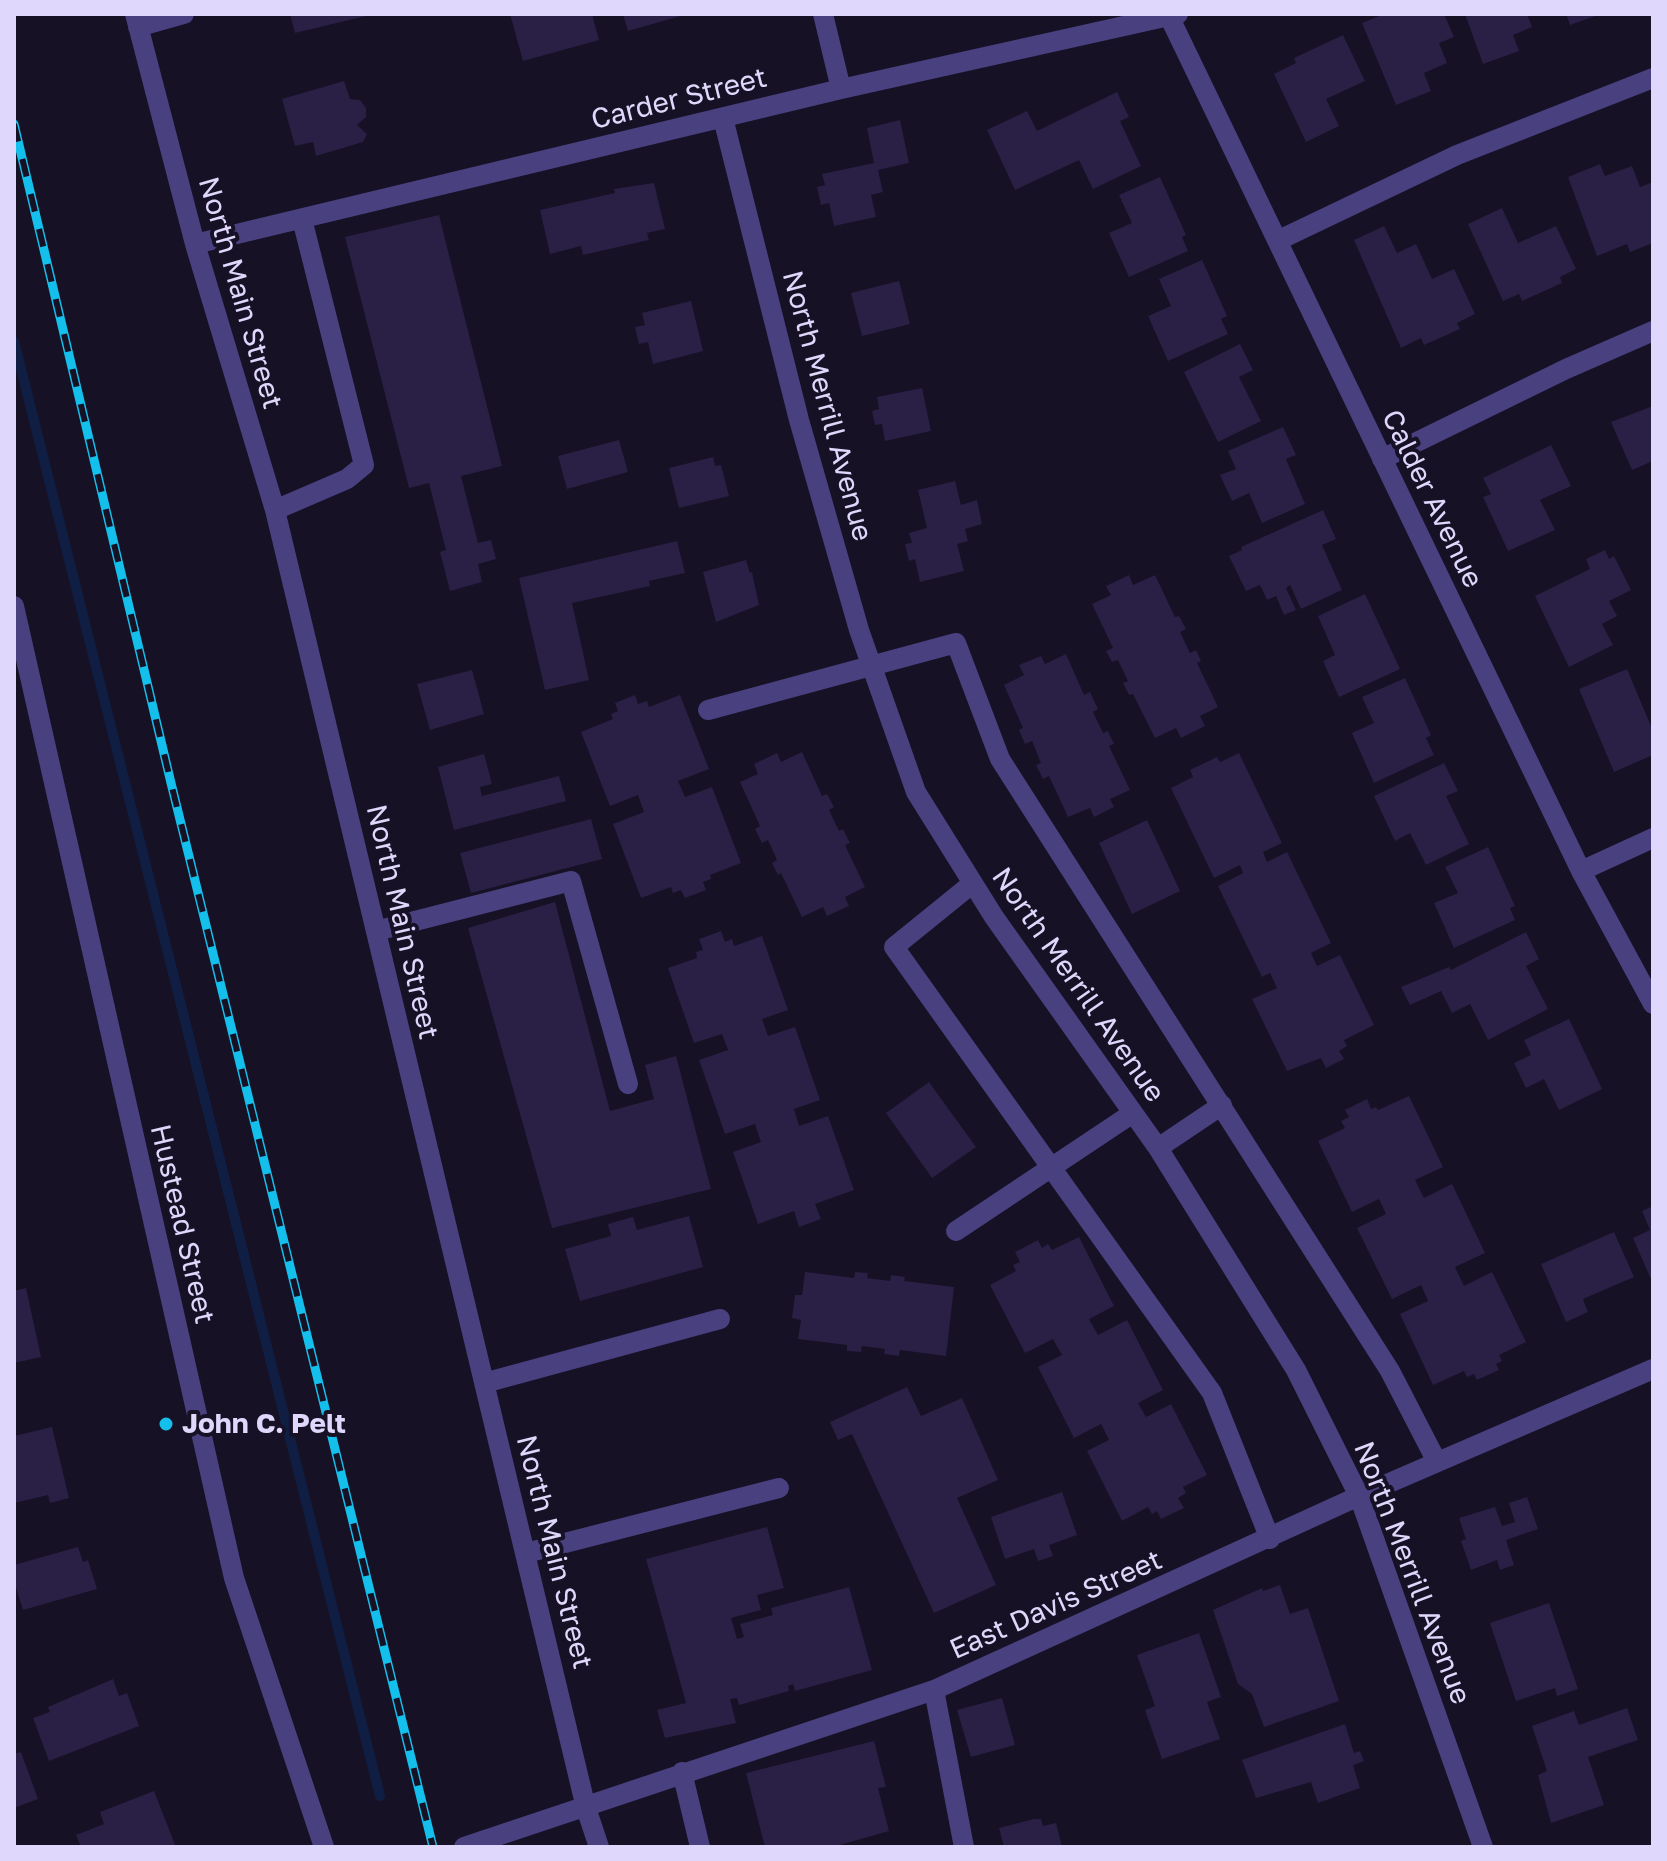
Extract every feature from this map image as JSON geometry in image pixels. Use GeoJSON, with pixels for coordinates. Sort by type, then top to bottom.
{"type":"FeatureCollection","features":[{"type":"Feature","properties":{"kind":"street"},"geometry":{"type":"LineString","coordinates":[[137,20],[184,14]]}},
{"type":"Feature","properties":{"kind":"street"},"geometry":{"type":"LineString","coordinates":[[823,14],[841,89]]}},
{"type":"Feature","properties":{"kind":"street","name":"Carder Street"},"geometry":{"type":"LineString","coordinates":[[195,244],[841,89],[1172,15]]}},
{"type":"Feature","properties":{"kind":"street","name":"Calder Avenue"},"geometry":{"type":"LineString","coordinates":[[1172,15],[1581,871],[1653,1004]]}},
{"type":"Feature","properties":{"kind":"street","name":"North Main Street"},"geometry":{"type":"LineString","coordinates":[[137,20],[195,244],[275,510],[586,1808],[599,1847]]}},
{"type":"Feature","properties":{"kind":"street"},"geometry":{"type":"LineString","coordinates":[[1279,240],[1457,155],[1653,78]]}},
{"type":"Feature","properties":{"kind":"street","name":"North Merrill Avenue"},"geometry":{"type":"LineString","coordinates":[[723,118],[799,420],[871,663],[916,792],[973,883],[1158,1148],[1296,1370],[1359,1496],[1483,1847]]}},
{"type":"Feature","properties":{"kind":"street"},"geometry":{"type":"LineString","coordinates":[[275,510],[347,479],[364,465],[302,219]]}},
{"type":"Feature","properties":{"kind":"street"},"geometry":{"type":"LineString","coordinates":[[1382,459],[1566,369],[1653,331]]}},
{"type":"Feature","properties":{"kind":"street","name":"Hustead Street"},"geometry":{"type":"LineString","coordinates":[[14,606],[234,1578],[324,1847]]}},
{"type":"Feature","properties":{"kind":"street"},"geometry":{"type":"LineString","coordinates":[[708,710],[871,663],[956,643],[1000,759],[1390,1371],[1437,1462]]}},
{"type":"Feature","properties":{"kind":"street"},"geometry":{"type":"LineString","coordinates":[[1581,871],[1653,838]]}},
{"type":"Feature","properties":{"kind":"street"},"geometry":{"type":"LineString","coordinates":[[376,931],[571,881],[628,1084]]}},
{"type":"Feature","properties":{"kind":"street"},"geometry":{"type":"LineString","coordinates":[[973,883],[894,947],[1212,1393],[1270,1539]]}},
{"type":"Feature","properties":{"kind":"street"},"geometry":{"type":"LineString","coordinates":[[1158,1148],[1222,1105]]}},
{"type":"Feature","properties":{"kind":"street"},"geometry":{"type":"LineString","coordinates":[[956,1231],[1053,1170],[1133,1113]]}},
{"type":"Feature","properties":{"kind":"street"},"geometry":{"type":"LineString","coordinates":[[484,1383],[720,1319]]}},
{"type":"Feature","properties":{"kind":"street","name":"East Davis Street"},"geometry":{"type":"LineString","coordinates":[[464,1847],[934,1690],[1359,1496],[1653,1369]]}},
{"type":"Feature","properties":{"kind":"street"},"geometry":{"type":"LineString","coordinates":[[526,1553],[779,1488]]}},
{"type":"Feature","properties":{"kind":"street"},"geometry":{"type":"LineString","coordinates":[[934,1690],[964,1847]]}},
{"type":"Feature","properties":{"kind":"street"},"geometry":{"type":"LineString","coordinates":[[682,1772],[700,1847]]}},
{"type":"Feature","properties":{"kind":"building"},"geometry":{"type":"Polygon","coordinates":[[[290,14],[369,14],[370,15],[295,33],[290,14]]]}},
{"type":"Feature","properties":{"kind":"building"},"geometry":{"type":"Polygon","coordinates":[[[510,14],[592,14],[599,40],[523,61],[510,14]]]}},
{"type":"Feature","properties":{"kind":"building"},"geometry":{"type":"Polygon","coordinates":[[[623,14],[684,14],[684,15],[628,31],[623,14]]]}},
{"type":"Feature","properties":{"kind":"building"},"geometry":{"type":"Polygon","coordinates":[[[1384,14],[1444,14],[1454,37],[1439,43],[1447,63],[1424,73],[1431,91],[1396,105],[1362,23],[1384,14]]]}},
{"type":"Feature","properties":{"kind":"building"},"geometry":{"type":"Polygon","coordinates":[[[1465,14],[1527,14],[1532,27],[1513,35],[1519,51],[1483,64],[1465,14]]]}},
{"type":"Feature","properties":{"kind":"building"},"geometry":{"type":"Polygon","coordinates":[[[1566,14],[1601,14],[1570,25],[1566,14]]]}},
{"type":"Feature","properties":{"kind":"building"},"geometry":{"type":"Polygon","coordinates":[[[1343,35],[1365,81],[1326,99],[1339,126],[1306,142],[1274,74],[1296,63],[1294,58],[1343,35]]]}},
{"type":"Feature","properties":{"kind":"building"},"geometry":{"type":"Polygon","coordinates":[[[344,81],[350,99],[360,100],[366,108],[366,117],[357,125],[367,134],[363,142],[316,156],[313,142],[295,146],[282,99],[344,81]]]}},
{"type":"Feature","properties":{"kind":"building"},"geometry":{"type":"Polygon","coordinates":[[[1117,92],[1129,117],[1120,121],[1141,166],[1093,189],[1079,160],[1015,190],[987,130],[1027,111],[1037,131],[1117,92]]]}},
{"type":"Feature","properties":{"kind":"building"},"geometry":{"type":"Polygon","coordinates":[[[900,120],[909,163],[878,170],[883,192],[871,195],[876,217],[834,226],[829,203],[821,205],[817,187],[825,185],[822,174],[874,163],[867,128],[900,120]]]}},
{"type":"Feature","properties":{"kind":"building"},"geometry":{"type":"Polygon","coordinates":[[[1600,164],[1605,176],[1632,166],[1640,187],[1653,182],[1653,243],[1630,252],[1627,244],[1597,256],[1568,177],[1600,164]]]}},
{"type":"Feature","properties":{"kind":"building"},"geometry":{"type":"Polygon","coordinates":[[[1160,177],[1186,235],[1182,237],[1188,251],[1129,277],[1109,233],[1132,223],[1119,195],[1160,177]]]}},
{"type":"Feature","properties":{"kind":"building"},"geometry":{"type":"Polygon","coordinates":[[[654,183],[665,229],[647,233],[649,240],[583,255],[581,246],[550,254],[540,210],[615,193],[614,189],[654,183]]]}},
{"type":"Feature","properties":{"kind":"building"},"geometry":{"type":"Polygon","coordinates":[[[1502,208],[1518,243],[1556,226],[1576,269],[1560,277],[1562,283],[1522,301],[1519,294],[1503,301],[1468,224],[1502,208]]]}},
{"type":"Feature","properties":{"kind":"building"},"geometry":{"type":"Polygon","coordinates":[[[439,215],[502,466],[461,476],[478,543],[491,540],[496,559],[478,564],[482,582],[450,591],[440,552],[446,550],[429,483],[409,488],[345,237],[439,215]]]}},
{"type":"Feature","properties":{"kind":"building"},"geometry":{"type":"Polygon","coordinates":[[[1384,226],[1397,253],[1416,244],[1432,279],[1454,269],[1475,314],[1457,323],[1460,329],[1424,345],[1421,338],[1401,348],[1354,240],[1384,226]]]}},
{"type":"Feature","properties":{"kind":"building"},"geometry":{"type":"Polygon","coordinates":[[[1202,260],[1227,316],[1221,319],[1228,334],[1168,361],[1148,316],[1171,306],[1159,279],[1202,260]]]}},
{"type":"Feature","properties":{"kind":"building"},"geometry":{"type":"Polygon","coordinates":[[[899,281],[910,324],[862,336],[851,293],[899,281]]]}},
{"type":"Feature","properties":{"kind":"building"},"geometry":{"type":"Polygon","coordinates":[[[691,301],[703,351],[653,364],[648,342],[639,344],[635,327],[645,325],[642,313],[691,301]]]}},
{"type":"Feature","properties":{"kind":"building"},"geometry":{"type":"Polygon","coordinates":[[[1240,344],[1253,370],[1239,377],[1261,421],[1218,442],[1184,372],[1240,344]]]}},
{"type":"Feature","properties":{"kind":"building"},"geometry":{"type":"Polygon","coordinates":[[[922,388],[931,431],[885,441],[882,424],[875,425],[872,411],[879,409],[877,397],[922,388]]]}},
{"type":"Feature","properties":{"kind":"building"},"geometry":{"type":"Polygon","coordinates":[[[1653,406],[1653,461],[1632,470],[1611,422],[1653,406]]]}},
{"type":"Feature","properties":{"kind":"building"},"geometry":{"type":"Polygon","coordinates":[[[1283,427],[1296,455],[1286,459],[1305,504],[1262,523],[1249,493],[1232,501],[1220,475],[1236,469],[1228,451],[1283,427]]]}},
{"type":"Feature","properties":{"kind":"building"},"geometry":{"type":"Polygon","coordinates":[[[619,440],[628,472],[567,489],[558,456],[619,440]]]}},
{"type":"Feature","properties":{"kind":"building"},"geometry":{"type":"Polygon","coordinates":[[[1551,445],[1571,486],[1540,500],[1555,530],[1508,551],[1483,497],[1491,494],[1483,478],[1551,445]]]}},
{"type":"Feature","properties":{"kind":"building"},"geometry":{"type":"Polygon","coordinates":[[[713,457],[715,466],[721,465],[729,496],[679,508],[669,468],[713,457]]]}},
{"type":"Feature","properties":{"kind":"building"},"geometry":{"type":"Polygon","coordinates":[[[955,481],[961,505],[977,500],[982,524],[965,529],[968,541],[957,544],[964,571],[920,582],[915,559],[909,561],[905,544],[912,543],[909,533],[927,528],[918,490],[955,481]]]}},
{"type":"Feature","properties":{"kind":"building"},"geometry":{"type":"Polygon","coordinates":[[[1323,510],[1336,539],[1322,545],[1342,590],[1301,609],[1290,585],[1286,588],[1296,610],[1284,615],[1276,596],[1267,600],[1260,585],[1246,591],[1229,556],[1242,550],[1241,547],[1323,510]]]}},
{"type":"Feature","properties":{"kind":"building"},"geometry":{"type":"Polygon","coordinates":[[[677,541],[685,573],[649,581],[650,586],[572,603],[589,680],[545,690],[519,578],[677,541]]]}},
{"type":"Feature","properties":{"kind":"building"},"geometry":{"type":"Polygon","coordinates":[[[1605,550],[1609,559],[1614,556],[1631,590],[1609,601],[1617,616],[1602,624],[1613,645],[1569,667],[1535,596],[1590,569],[1586,559],[1605,550]]]}},
{"type":"Feature","properties":{"kind":"building"},"geometry":{"type":"Polygon","coordinates":[[[746,560],[752,572],[759,605],[716,622],[703,572],[746,560]]]}},
{"type":"Feature","properties":{"kind":"building"},"geometry":{"type":"Polygon","coordinates":[[[1129,575],[1133,585],[1155,575],[1175,617],[1179,616],[1186,629],[1180,632],[1190,653],[1196,650],[1201,661],[1197,663],[1218,707],[1200,716],[1205,726],[1181,738],[1176,728],[1155,738],[1133,694],[1129,695],[1123,683],[1128,681],[1118,660],[1112,662],[1106,651],[1113,648],[1092,604],[1111,595],[1106,586],[1129,575]]]}},
{"type":"Feature","properties":{"kind":"building"},"geometry":{"type":"Polygon","coordinates":[[[1365,594],[1400,669],[1339,697],[1323,661],[1335,655],[1318,616],[1365,594]]]}},
{"type":"Feature","properties":{"kind":"building"},"geometry":{"type":"Polygon","coordinates":[[[1066,654],[1084,695],[1090,692],[1098,709],[1093,712],[1103,733],[1108,731],[1114,744],[1109,746],[1130,790],[1110,799],[1114,807],[1094,817],[1090,808],[1068,817],[1049,776],[1043,779],[1036,765],[1041,763],[1032,741],[1025,744],[1019,730],[1023,728],[1004,685],[1024,675],[1019,665],[1041,656],[1045,664],[1066,654]]]}},
{"type":"Feature","properties":{"kind":"building"},"geometry":{"type":"Polygon","coordinates":[[[1627,669],[1653,731],[1653,755],[1614,772],[1579,689],[1627,669]]]}},
{"type":"Feature","properties":{"kind":"building"},"geometry":{"type":"Polygon","coordinates":[[[472,670],[484,714],[430,730],[417,684],[472,670]]]}},
{"type":"Feature","properties":{"kind":"building"},"geometry":{"type":"Polygon","coordinates":[[[1405,678],[1431,735],[1426,738],[1434,755],[1374,783],[1352,733],[1374,723],[1362,697],[1405,678]]]}},
{"type":"Feature","properties":{"kind":"building"},"geometry":{"type":"Polygon","coordinates":[[[635,695],[638,704],[647,701],[649,707],[680,695],[709,769],[678,781],[685,797],[712,787],[741,863],[710,875],[711,879],[703,882],[706,890],[685,898],[681,890],[673,893],[671,887],[641,898],[613,824],[644,812],[638,795],[610,806],[581,732],[613,719],[611,714],[618,711],[615,703],[635,695]]]}},
{"type":"Feature","properties":{"kind":"building"},"geometry":{"type":"Polygon","coordinates":[[[802,752],[822,796],[827,794],[834,807],[829,810],[839,831],[843,829],[850,843],[845,845],[865,887],[845,897],[849,906],[827,916],[823,907],[802,917],[781,873],[778,875],[772,863],[777,860],[768,840],[762,843],[755,829],[760,826],[740,782],[758,774],[754,764],[777,753],[781,762],[802,752]]]}},
{"type":"Feature","properties":{"kind":"building"},"geometry":{"type":"Polygon","coordinates":[[[1239,753],[1282,843],[1263,852],[1267,862],[1287,852],[1331,943],[1311,953],[1317,966],[1340,955],[1374,1025],[1344,1040],[1347,1046],[1339,1051],[1344,1059],[1326,1068],[1321,1058],[1287,1071],[1252,999],[1277,988],[1270,973],[1262,977],[1218,886],[1243,873],[1240,865],[1214,878],[1171,788],[1193,777],[1190,770],[1217,757],[1220,762],[1239,753]]]}},
{"type":"Feature","properties":{"kind":"building"},"geometry":{"type":"Polygon","coordinates":[[[484,754],[492,784],[480,787],[482,796],[559,776],[566,801],[454,830],[438,767],[484,754]]]}},
{"type":"Feature","properties":{"kind":"building"},"geometry":{"type":"Polygon","coordinates":[[[1444,763],[1458,791],[1446,796],[1469,844],[1426,865],[1410,833],[1395,841],[1374,796],[1444,763]]]}},
{"type":"Feature","properties":{"kind":"building"},"geometry":{"type":"Polygon","coordinates":[[[591,819],[602,859],[471,893],[460,853],[591,819]]]}},
{"type":"Feature","properties":{"kind":"building"},"geometry":{"type":"Polygon","coordinates":[[[1147,820],[1180,891],[1132,914],[1099,843],[1147,820]]]}},
{"type":"Feature","properties":{"kind":"building"},"geometry":{"type":"Polygon","coordinates":[[[1488,847],[1515,906],[1510,908],[1515,920],[1454,948],[1434,903],[1458,893],[1445,867],[1488,847]]]}},
{"type":"Feature","properties":{"kind":"building"},"geometry":{"type":"Polygon","coordinates":[[[555,902],[610,1111],[654,1099],[645,1065],[676,1056],[711,1189],[552,1228],[468,928],[555,902]]]}},
{"type":"Feature","properties":{"kind":"building"},"geometry":{"type":"Polygon","coordinates":[[[721,931],[725,942],[732,939],[734,946],[762,936],[788,1010],[762,1019],[768,1036],[795,1027],[820,1100],[794,1109],[799,1126],[828,1116],[854,1190],[815,1204],[821,1219],[799,1227],[794,1211],[758,1224],[733,1152],[761,1142],[755,1124],[725,1134],[699,1060],[728,1050],[722,1034],[694,1043],[668,968],[697,958],[696,952],[703,950],[699,939],[721,931]]]}},
{"type":"Feature","properties":{"kind":"building"},"geometry":{"type":"Polygon","coordinates":[[[1526,932],[1539,959],[1526,966],[1548,1009],[1488,1040],[1470,1004],[1452,1013],[1441,991],[1410,1005],[1401,987],[1449,967],[1451,970],[1526,932]]]}},
{"type":"Feature","properties":{"kind":"building"},"geometry":{"type":"Polygon","coordinates":[[[1569,1019],[1602,1089],[1559,1110],[1544,1079],[1526,1088],[1514,1063],[1531,1055],[1524,1040],[1569,1019]]]}},
{"type":"Feature","properties":{"kind":"building"},"geometry":{"type":"Polygon","coordinates":[[[929,1082],[976,1147],[932,1178],[886,1113],[929,1082]]]}},
{"type":"Feature","properties":{"kind":"building"},"geometry":{"type":"Polygon","coordinates":[[[1409,1096],[1443,1167],[1415,1180],[1424,1198],[1452,1184],[1485,1253],[1455,1267],[1464,1286],[1492,1272],[1526,1342],[1499,1355],[1502,1361],[1496,1364],[1499,1370],[1477,1380],[1474,1374],[1467,1377],[1464,1371],[1433,1385],[1400,1314],[1428,1301],[1421,1285],[1392,1299],[1357,1228],[1386,1214],[1379,1199],[1352,1212],[1318,1141],[1345,1128],[1341,1121],[1349,1117],[1345,1110],[1367,1099],[1371,1109],[1376,1107],[1378,1110],[1409,1096]]]}},
{"type":"Feature","properties":{"kind":"building"},"geometry":{"type":"Polygon","coordinates":[[[1653,1206],[1653,1284],[1633,1238],[1650,1230],[1642,1211],[1653,1206]]]}},
{"type":"Feature","properties":{"kind":"building"},"geometry":{"type":"Polygon","coordinates":[[[689,1216],[703,1267],[580,1301],[565,1249],[611,1236],[608,1224],[633,1217],[637,1230],[689,1216]]]}},
{"type":"Feature","properties":{"kind":"building"},"geometry":{"type":"Polygon","coordinates":[[[1614,1232],[1634,1277],[1583,1299],[1588,1312],[1566,1322],[1541,1264],[1614,1232]]]}},
{"type":"Feature","properties":{"kind":"building"},"geometry":{"type":"Polygon","coordinates":[[[1079,1237],[1114,1306],[1089,1319],[1098,1335],[1127,1320],[1163,1390],[1138,1403],[1146,1417],[1171,1404],[1207,1475],[1183,1487],[1186,1493],[1178,1498],[1184,1508],[1161,1519],[1157,1511],[1152,1514],[1148,1507],[1122,1521],[1087,1451],[1109,1440],[1101,1424],[1074,1438],[1038,1367],[1062,1355],[1053,1339],[1025,1353],[990,1285],[1016,1271],[1013,1265],[1020,1262],[1015,1252],[1038,1240],[1042,1248],[1048,1244],[1052,1250],[1079,1237]]]}},
{"type":"Feature","properties":{"kind":"building"},"geometry":{"type":"Polygon","coordinates":[[[805,1272],[854,1278],[855,1272],[868,1273],[867,1278],[890,1281],[891,1275],[905,1277],[904,1281],[954,1287],[946,1356],[900,1350],[899,1356],[884,1354],[885,1349],[862,1346],[861,1352],[847,1351],[847,1345],[798,1339],[801,1320],[792,1318],[795,1295],[802,1295],[805,1272]]]}},
{"type":"Feature","properties":{"kind":"building"},"geometry":{"type":"Polygon","coordinates":[[[26,1288],[41,1357],[14,1363],[14,1291],[26,1288]]]}},
{"type":"Feature","properties":{"kind":"building"},"geometry":{"type":"Polygon","coordinates":[[[907,1387],[921,1416],[962,1398],[998,1480],[957,1498],[996,1585],[934,1613],[852,1434],[838,1440],[830,1422],[907,1387]]]}},
{"type":"Feature","properties":{"kind":"building"},"geometry":{"type":"Polygon","coordinates":[[[52,1427],[69,1498],[50,1503],[48,1495],[14,1503],[14,1436],[52,1427]]]}},
{"type":"Feature","properties":{"kind":"building"},"geometry":{"type":"Polygon","coordinates":[[[1062,1492],[1077,1535],[1049,1545],[1053,1556],[1038,1561],[1034,1549],[1005,1559],[991,1517],[1062,1492]]]}},
{"type":"Feature","properties":{"kind":"building"},"geometry":{"type":"Polygon","coordinates":[[[1527,1497],[1538,1529],[1506,1540],[1514,1565],[1500,1570],[1497,1560],[1471,1570],[1461,1541],[1466,1539],[1459,1518],[1495,1507],[1502,1526],[1515,1522],[1509,1503],[1527,1497]]]}},
{"type":"Feature","properties":{"kind":"building"},"geometry":{"type":"Polygon","coordinates":[[[767,1527],[784,1588],[757,1595],[761,1610],[731,1618],[737,1639],[744,1637],[740,1624],[773,1615],[771,1608],[849,1587],[872,1670],[795,1691],[793,1684],[788,1686],[789,1691],[739,1705],[737,1698],[730,1699],[736,1723],[665,1738],[657,1710],[686,1703],[646,1559],[767,1527]]]}},
{"type":"Feature","properties":{"kind":"building"},"geometry":{"type":"Polygon","coordinates":[[[78,1547],[83,1562],[88,1560],[97,1589],[23,1610],[14,1581],[14,1565],[78,1547]]]}},
{"type":"Feature","properties":{"kind":"building"},"geometry":{"type":"Polygon","coordinates":[[[1280,1585],[1290,1614],[1308,1608],[1339,1701],[1264,1727],[1252,1694],[1238,1684],[1213,1610],[1262,1588],[1263,1591],[1280,1585]]]}},
{"type":"Feature","properties":{"kind":"building"},"geometry":{"type":"Polygon","coordinates":[[[1549,1603],[1578,1689],[1557,1696],[1555,1688],[1516,1701],[1490,1623],[1549,1603]]]}},
{"type":"Feature","properties":{"kind":"building"},"geometry":{"type":"Polygon","coordinates":[[[1199,1633],[1221,1697],[1207,1702],[1220,1739],[1162,1759],[1145,1710],[1155,1706],[1137,1655],[1199,1633]]]}},
{"type":"Feature","properties":{"kind":"building"},"geometry":{"type":"Polygon","coordinates":[[[113,1679],[119,1696],[127,1693],[139,1726],[49,1761],[33,1718],[50,1712],[48,1707],[113,1679]]]}},
{"type":"Feature","properties":{"kind":"building"},"geometry":{"type":"Polygon","coordinates":[[[1002,1698],[1015,1745],[971,1757],[957,1710],[1002,1698]]]}},
{"type":"Feature","properties":{"kind":"building"},"geometry":{"type":"Polygon","coordinates":[[[1627,1708],[1638,1740],[1588,1757],[1604,1805],[1551,1823],[1538,1775],[1547,1771],[1532,1726],[1574,1711],[1579,1725],[1627,1708]]]}},
{"type":"Feature","properties":{"kind":"building"},"geometry":{"type":"Polygon","coordinates":[[[1345,1724],[1354,1753],[1360,1751],[1364,1761],[1353,1765],[1360,1788],[1318,1803],[1311,1782],[1256,1798],[1242,1760],[1345,1724]]]}},
{"type":"Feature","properties":{"kind":"building"},"geometry":{"type":"Polygon","coordinates":[[[874,1741],[886,1787],[878,1788],[889,1831],[833,1847],[765,1847],[746,1773],[874,1741]]]}},
{"type":"Feature","properties":{"kind":"building"},"geometry":{"type":"Polygon","coordinates":[[[21,1752],[38,1799],[14,1808],[14,1754],[21,1752]]]}},
{"type":"Feature","properties":{"kind":"building"},"geometry":{"type":"Polygon","coordinates":[[[154,1791],[176,1847],[81,1847],[76,1835],[104,1824],[100,1812],[154,1791]]]}},
{"type":"Feature","properties":{"kind":"building"},"geometry":{"type":"Polygon","coordinates":[[[1041,1819],[1043,1826],[1056,1823],[1062,1847],[1004,1847],[999,1828],[1041,1819]]]}},
{"type":"Feature","properties":{"kind":"waterway"},"geometry":{"type":"LineString","coordinates":[[14,341],[380,1796]]}},
{"type":"Feature","properties":{"kind":"railway"},"geometry":{"type":"LineString","coordinates":[[14,124],[171,783],[433,1847]]}},
{"type":"Feature","properties":{"kind":"place","name":"John C. Pelt"},"geometry":{"type":"Point","coordinates":[166,1424]}}]}
